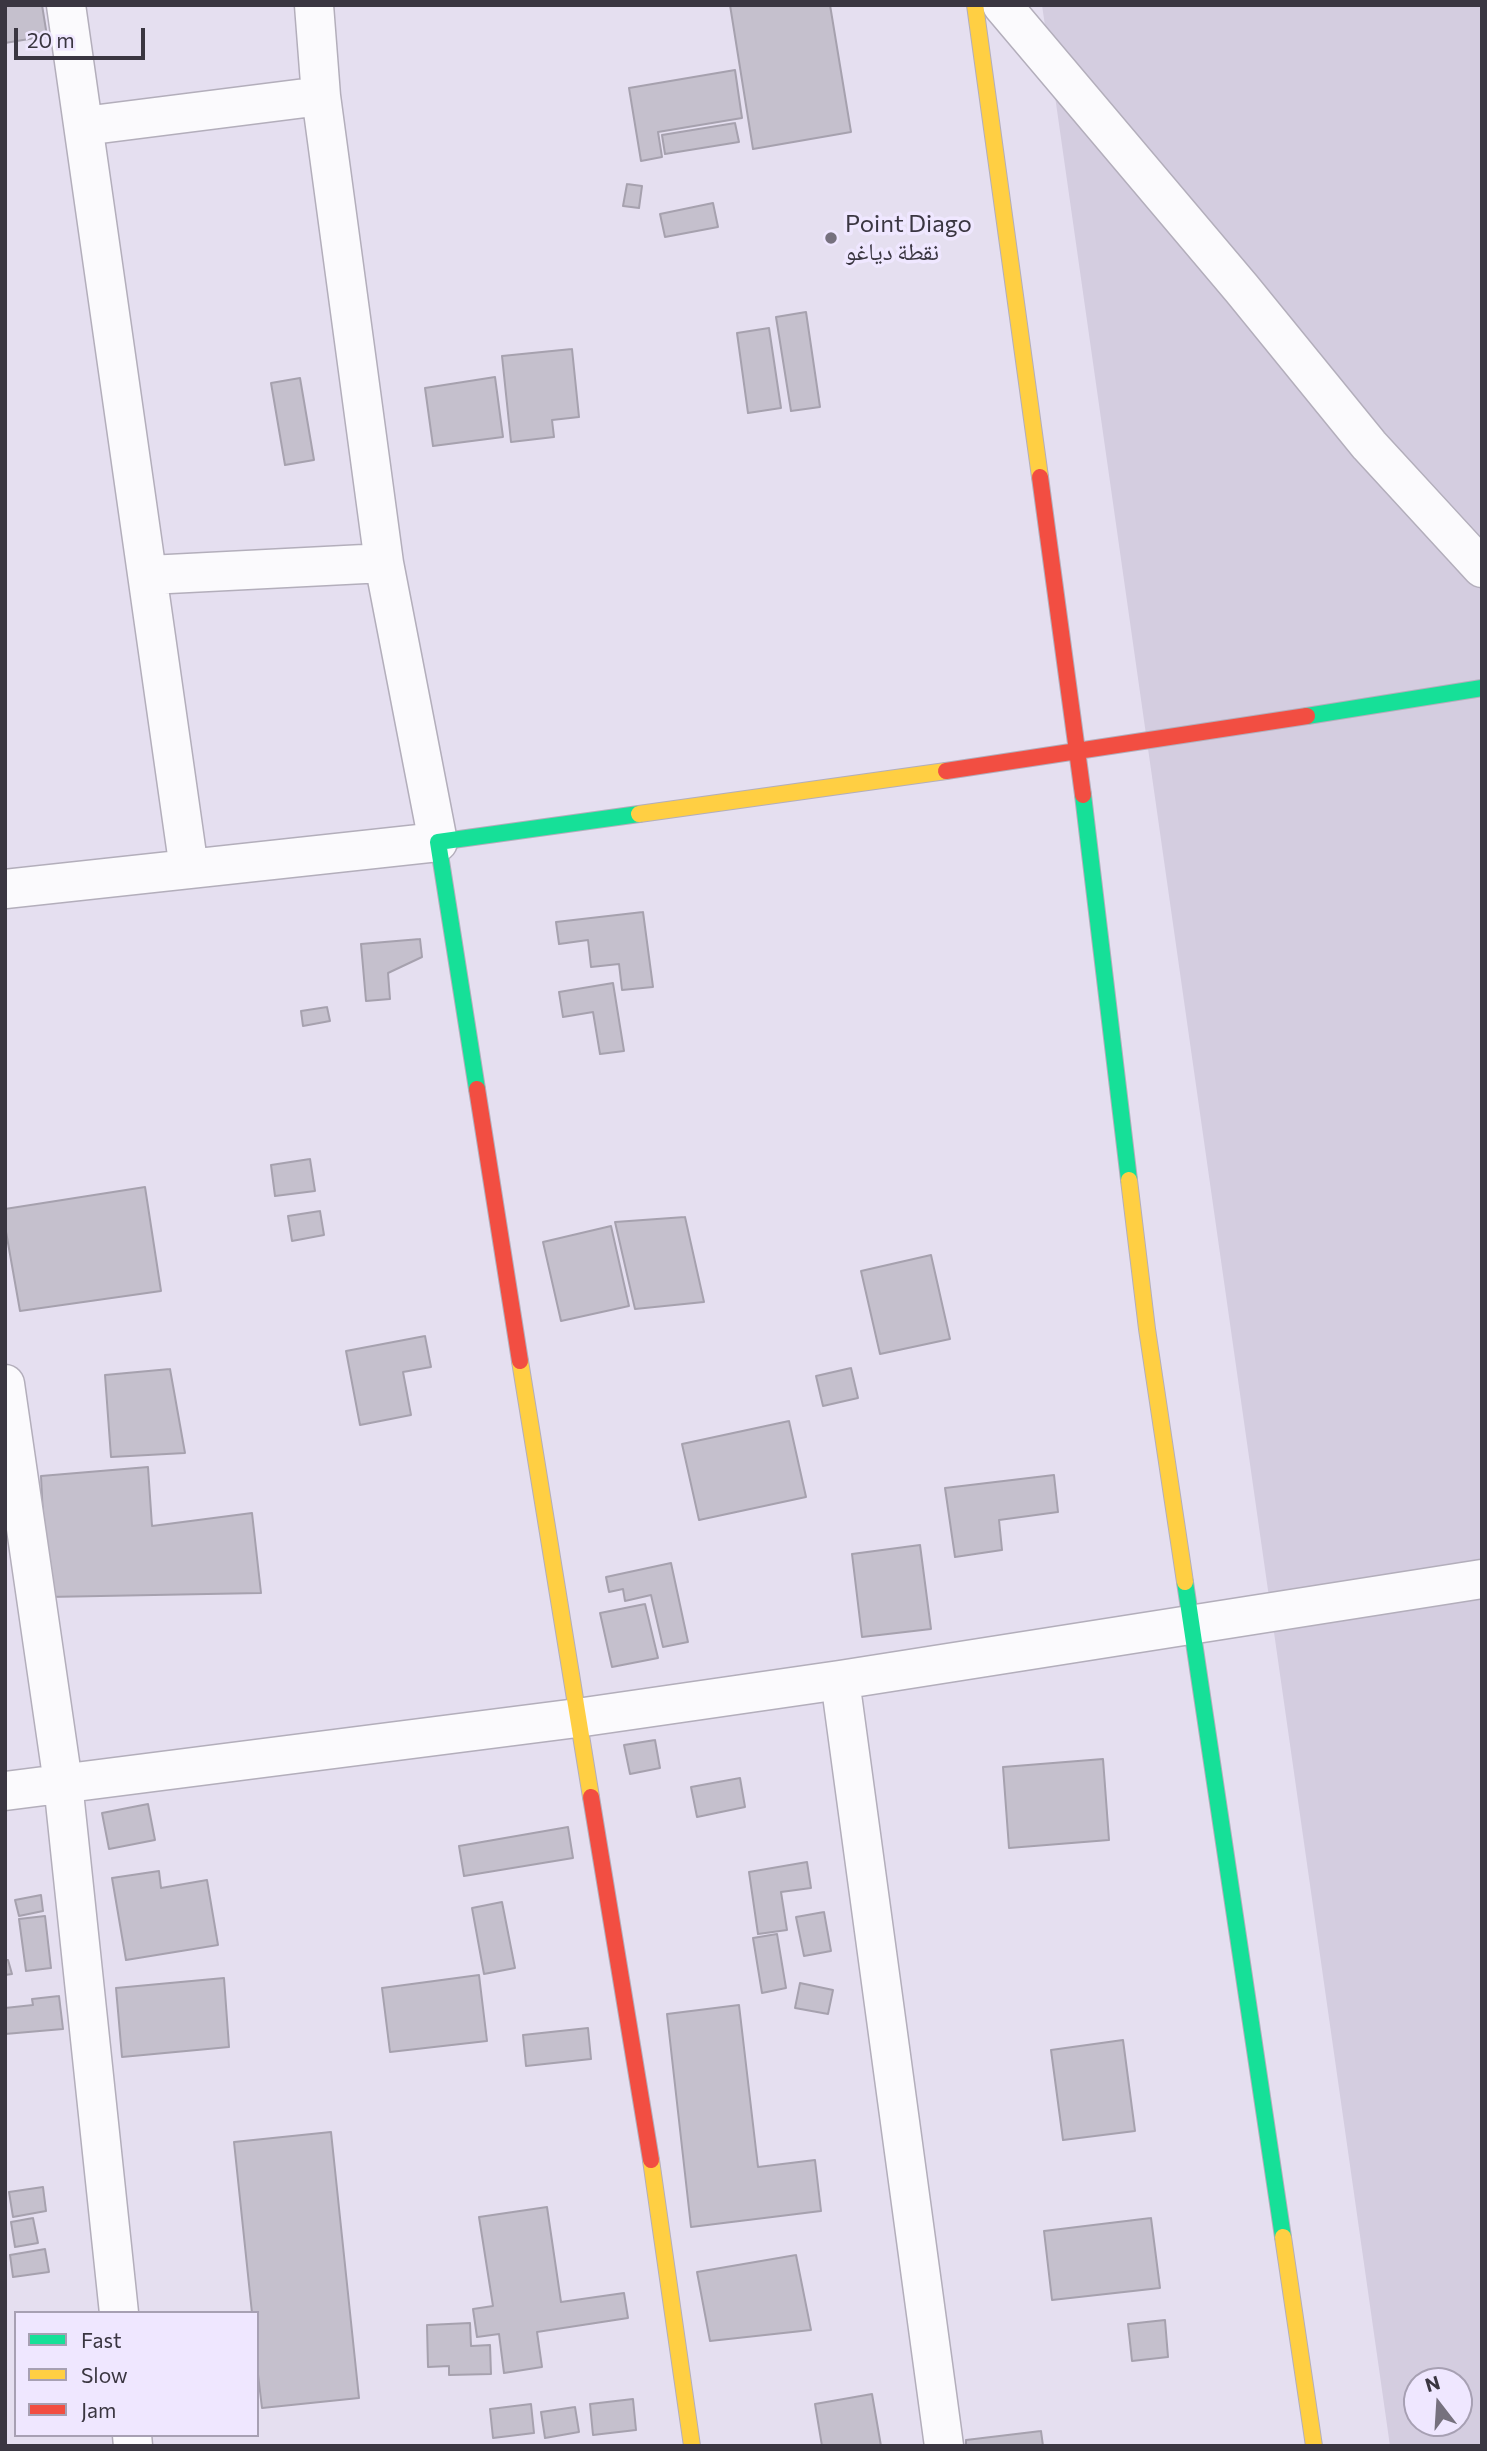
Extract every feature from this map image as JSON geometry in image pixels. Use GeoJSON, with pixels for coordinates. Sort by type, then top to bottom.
{"type":"FeatureCollection","features":[{"type":"Feature","properties":{"kind":"street"},"geometry":{"type":"LineString","coordinates":[[66,5],[189,869]]}},
{"type":"Feature","properties":{"kind":"street"},"geometry":{"type":"LineString","coordinates":[[314,5],[321,96],[384,563],[438,842],[577,1718],[637,2066],[692,2446]]}},
{"type":"Feature","properties":{"kind":"street"},"geometry":{"type":"LineString","coordinates":[[975,5],[1078,753],[1147,1329],[1314,2446]]}},
{"type":"Feature","properties":{"kind":"street"},"geometry":{"type":"LineString","coordinates":[[1002,5],[1242,289],[1369,446],[1482,568]]}},
{"type":"Feature","properties":{"kind":"street"},"geometry":{"type":"LineString","coordinates":[[84,126],[321,96]]}},
{"type":"Feature","properties":{"kind":"street"},"geometry":{"type":"LineString","coordinates":[[149,575],[384,563]]}},
{"type":"Feature","properties":{"kind":"street"},"geometry":{"type":"LineString","coordinates":[[5,888],[438,842],[1078,753],[1482,688]]}},
{"type":"Feature","properties":{"kind":"street"},"geometry":{"type":"LineString","coordinates":[[5,1384],[64,1783],[119,2311]]}},
{"type":"Feature","properties":{"kind":"street"},"geometry":{"type":"LineString","coordinates":[[5,1790],[577,1718],[841,1680],[1482,1579]]}},
{"type":"Feature","properties":{"kind":"street"},"geometry":{"type":"LineString","coordinates":[[841,1680],[944,2446]]}},
{"type":"Feature","properties":{"kind":"shaded area"},"geometry":{"type":"Polygon","coordinates":[[[1042,5],[1482,5],[1482,2446],[1390,2446],[1042,5]]]}},
{"type":"Feature","properties":{"kind":"building"},"geometry":{"type":"Polygon","coordinates":[[[5,5],[42,5],[47,36],[5,43],[5,5]]]}},
{"type":"Feature","properties":{"kind":"building"},"geometry":{"type":"Polygon","coordinates":[[[730,5],[830,5],[851,132],[753,149],[730,5]]]}},
{"type":"Feature","properties":{"kind":"building"},"geometry":{"type":"Polygon","coordinates":[[[735,70],[742,118],[658,132],[662,157],[641,161],[629,88],[735,70]]]}},
{"type":"Feature","properties":{"kind":"building"},"geometry":{"type":"Polygon","coordinates":[[[735,123],[739,142],[665,154],[662,135],[735,123]]]}},
{"type":"Feature","properties":{"kind":"building"},"geometry":{"type":"Polygon","coordinates":[[[627,184],[642,186],[639,208],[623,206],[627,184]]]}},
{"type":"Feature","properties":{"kind":"building"},"geometry":{"type":"Polygon","coordinates":[[[713,203],[718,227],[665,237],[660,214],[713,203]]]}},
{"type":"Feature","properties":{"kind":"building"},"geometry":{"type":"Polygon","coordinates":[[[806,312],[820,407],[791,411],[776,317],[806,312]]]}},
{"type":"Feature","properties":{"kind":"building"},"geometry":{"type":"Polygon","coordinates":[[[769,328],[781,408],[748,413],[737,333],[769,328]]]}},
{"type":"Feature","properties":{"kind":"building"},"geometry":{"type":"Polygon","coordinates":[[[572,349],[579,417],[552,420],[554,437],[511,442],[502,356],[572,349]]]}},
{"type":"Feature","properties":{"kind":"building"},"geometry":{"type":"Polygon","coordinates":[[[495,377],[503,437],[433,446],[425,388],[495,377]]]}},
{"type":"Feature","properties":{"kind":"building"},"geometry":{"type":"Polygon","coordinates":[[[300,378],[314,460],[285,465],[271,383],[300,378]]]}},
{"type":"Feature","properties":{"kind":"building"},"geometry":{"type":"Polygon","coordinates":[[[643,912],[653,987],[622,990],[619,964],[591,967],[588,940],[559,944],[556,922],[643,912]]]}},
{"type":"Feature","properties":{"kind":"building"},"geometry":{"type":"Polygon","coordinates":[[[420,939],[422,957],[388,973],[390,999],[366,1001],[361,944],[420,939]]]}},
{"type":"Feature","properties":{"kind":"building"},"geometry":{"type":"Polygon","coordinates":[[[613,983],[624,1051],[600,1054],[593,1012],[563,1017],[559,992],[613,983]]]}},
{"type":"Feature","properties":{"kind":"building"},"geometry":{"type":"Polygon","coordinates":[[[327,1007],[330,1021],[303,1026],[301,1011],[327,1007]]]}},
{"type":"Feature","properties":{"kind":"building"},"geometry":{"type":"Polygon","coordinates":[[[310,1159],[315,1191],[275,1196],[271,1165],[310,1159]]]}},
{"type":"Feature","properties":{"kind":"building"},"geometry":{"type":"Polygon","coordinates":[[[145,1187],[161,1291],[20,1311],[5,1226],[5,1209],[145,1187]]]}},
{"type":"Feature","properties":{"kind":"building"},"geometry":{"type":"Polygon","coordinates":[[[320,1211],[324,1235],[292,1241],[288,1216],[320,1211]]]}},
{"type":"Feature","properties":{"kind":"building"},"geometry":{"type":"Polygon","coordinates":[[[685,1217],[704,1302],[635,1309],[615,1222],[685,1217]]]}},
{"type":"Feature","properties":{"kind":"building"},"geometry":{"type":"Polygon","coordinates":[[[611,1226],[629,1306],[561,1321],[543,1242],[611,1226]]]}},
{"type":"Feature","properties":{"kind":"building"},"geometry":{"type":"Polygon","coordinates":[[[931,1255],[950,1339],[880,1354],[861,1271],[931,1255]]]}},
{"type":"Feature","properties":{"kind":"building"},"geometry":{"type":"Polygon","coordinates":[[[425,1336],[431,1367],[403,1372],[411,1415],[360,1425],[346,1351],[425,1336]]]}},
{"type":"Feature","properties":{"kind":"building"},"geometry":{"type":"Polygon","coordinates":[[[851,1368],[858,1398],[823,1406],[816,1376],[851,1368]]]}},
{"type":"Feature","properties":{"kind":"building"},"geometry":{"type":"Polygon","coordinates":[[[170,1369],[185,1453],[111,1457],[105,1375],[170,1369]]]}},
{"type":"Feature","properties":{"kind":"building"},"geometry":{"type":"Polygon","coordinates":[[[789,1421],[806,1497],[699,1520],[682,1444],[789,1421]]]}},
{"type":"Feature","properties":{"kind":"building"},"geometry":{"type":"Polygon","coordinates":[[[148,1467],[152,1526],[252,1513],[261,1593],[47,1597],[41,1476],[148,1467]]]}},
{"type":"Feature","properties":{"kind":"building"},"geometry":{"type":"Polygon","coordinates":[[[1054,1475],[1058,1512],[999,1520],[1002,1550],[955,1557],[945,1488],[1054,1475]]]}},
{"type":"Feature","properties":{"kind":"building"},"geometry":{"type":"Polygon","coordinates":[[[920,1545],[931,1629],[862,1637],[852,1554],[920,1545]]]}},
{"type":"Feature","properties":{"kind":"building"},"geometry":{"type":"Polygon","coordinates":[[[671,1563],[688,1642],[663,1647],[651,1595],[625,1601],[623,1589],[609,1592],[606,1577],[671,1563]]]}},
{"type":"Feature","properties":{"kind":"building"},"geometry":{"type":"Polygon","coordinates":[[[645,1604],[658,1658],[612,1667],[600,1613],[645,1604]]]}},
{"type":"Feature","properties":{"kind":"building"},"geometry":{"type":"Polygon","coordinates":[[[655,1740],[660,1768],[630,1774],[624,1745],[655,1740]]]}},
{"type":"Feature","properties":{"kind":"building"},"geometry":{"type":"Polygon","coordinates":[[[1103,1759],[1109,1840],[1009,1848],[1003,1767],[1103,1759]]]}},
{"type":"Feature","properties":{"kind":"building"},"geometry":{"type":"Polygon","coordinates":[[[740,1778],[745,1807],[697,1817],[691,1787],[740,1778]]]}},
{"type":"Feature","properties":{"kind":"building"},"geometry":{"type":"Polygon","coordinates":[[[148,1804],[155,1840],[109,1849],[102,1813],[148,1804]]]}},
{"type":"Feature","properties":{"kind":"building"},"geometry":{"type":"Polygon","coordinates":[[[568,1827],[573,1858],[464,1876],[459,1846],[568,1827]]]}},
{"type":"Feature","properties":{"kind":"building"},"geometry":{"type":"Polygon","coordinates":[[[807,1862],[811,1888],[781,1892],[787,1930],[758,1934],[749,1872],[807,1862]]]}},
{"type":"Feature","properties":{"kind":"building"},"geometry":{"type":"Polygon","coordinates":[[[159,1871],[161,1888],[207,1880],[218,1945],[126,1960],[112,1878],[159,1871]]]}},
{"type":"Feature","properties":{"kind":"building"},"geometry":{"type":"Polygon","coordinates":[[[41,1895],[43,1911],[19,1916],[15,1900],[41,1895]]]}},
{"type":"Feature","properties":{"kind":"building"},"geometry":{"type":"Polygon","coordinates":[[[502,1902],[515,1968],[484,1974],[472,1908],[502,1902]]]}},
{"type":"Feature","properties":{"kind":"building"},"geometry":{"type":"Polygon","coordinates":[[[824,1912],[831,1951],[804,1956],[796,1917],[824,1912]]]}},
{"type":"Feature","properties":{"kind":"building"},"geometry":{"type":"Polygon","coordinates":[[[45,1916],[51,1968],[26,1971],[19,1919],[45,1916]]]}},
{"type":"Feature","properties":{"kind":"building"},"geometry":{"type":"Polygon","coordinates":[[[777,1934],[786,1988],[762,1993],[753,1938],[777,1934]]]}},
{"type":"Feature","properties":{"kind":"building"},"geometry":{"type":"Polygon","coordinates":[[[5,1960],[8,1960],[12,1974],[5,1975],[5,1960]]]}},
{"type":"Feature","properties":{"kind":"building"},"geometry":{"type":"Polygon","coordinates":[[[479,1975],[487,2041],[390,2052],[382,1988],[479,1975]]]}},
{"type":"Feature","properties":{"kind":"building"},"geometry":{"type":"Polygon","coordinates":[[[224,1978],[229,2047],[122,2057],[116,1988],[224,1978]]]}},
{"type":"Feature","properties":{"kind":"building"},"geometry":{"type":"Polygon","coordinates":[[[800,1983],[833,1990],[828,2014],[795,2008],[800,1983]]]}},
{"type":"Feature","properties":{"kind":"building"},"geometry":{"type":"Polygon","coordinates":[[[59,1996],[63,2029],[5,2034],[5,2008],[33,2005],[32,1999],[59,1996]]]}},
{"type":"Feature","properties":{"kind":"building"},"geometry":{"type":"Polygon","coordinates":[[[739,2005],[758,2167],[815,2160],[821,2211],[691,2227],[667,2014],[739,2005]]]}},
{"type":"Feature","properties":{"kind":"building"},"geometry":{"type":"Polygon","coordinates":[[[588,2028],[591,2059],[526,2066],[523,2035],[588,2028]]]}},
{"type":"Feature","properties":{"kind":"building"},"geometry":{"type":"Polygon","coordinates":[[[1123,2040],[1135,2131],[1063,2140],[1051,2050],[1123,2040]]]}},
{"type":"Feature","properties":{"kind":"building"},"geometry":{"type":"Polygon","coordinates":[[[331,2132],[359,2398],[262,2408],[259,2383],[259,2311],[252,2311],[234,2142],[331,2132]]]}},
{"type":"Feature","properties":{"kind":"building"},"geometry":{"type":"Polygon","coordinates":[[[43,2187],[46,2211],[13,2217],[9,2192],[43,2187]]]}},
{"type":"Feature","properties":{"kind":"building"},"geometry":{"type":"Polygon","coordinates":[[[547,2207],[561,2302],[624,2293],[628,2318],[537,2332],[542,2367],[504,2373],[499,2334],[477,2337],[473,2309],[493,2306],[479,2217],[547,2207]]]}},
{"type":"Feature","properties":{"kind":"building"},"geometry":{"type":"Polygon","coordinates":[[[33,2218],[38,2243],[15,2247],[11,2222],[33,2218]]]}},
{"type":"Feature","properties":{"kind":"building"},"geometry":{"type":"Polygon","coordinates":[[[1151,2218],[1160,2288],[1052,2300],[1044,2231],[1151,2218]]]}},
{"type":"Feature","properties":{"kind":"building"},"geometry":{"type":"Polygon","coordinates":[[[45,2249],[49,2272],[13,2277],[10,2255],[45,2249]]]}},
{"type":"Feature","properties":{"kind":"building"},"geometry":{"type":"Polygon","coordinates":[[[796,2255],[811,2330],[710,2341],[697,2272],[796,2255]]]}},
{"type":"Feature","properties":{"kind":"building"},"geometry":{"type":"Polygon","coordinates":[[[1165,2320],[1168,2357],[1132,2361],[1128,2324],[1165,2320]]]}},
{"type":"Feature","properties":{"kind":"building"},"geometry":{"type":"Polygon","coordinates":[[[470,2323],[471,2346],[490,2345],[491,2374],[449,2375],[449,2366],[428,2367],[427,2325],[470,2323]]]}},
{"type":"Feature","properties":{"kind":"building"},"geometry":{"type":"Polygon","coordinates":[[[872,2394],[881,2446],[822,2446],[815,2404],[872,2394]]]}},
{"type":"Feature","properties":{"kind":"building"},"geometry":{"type":"Polygon","coordinates":[[[633,2399],[636,2430],[593,2435],[590,2404],[633,2399]]]}},
{"type":"Feature","properties":{"kind":"building"},"geometry":{"type":"Polygon","coordinates":[[[531,2404],[534,2433],[493,2438],[490,2409],[531,2404]]]}},
{"type":"Feature","properties":{"kind":"building"},"geometry":{"type":"Polygon","coordinates":[[[575,2407],[579,2432],[545,2438],[541,2412],[575,2407]]]}},
{"type":"Feature","properties":{"kind":"building"},"geometry":{"type":"Polygon","coordinates":[[[1041,2431],[1043,2446],[966,2446],[966,2440],[1041,2431]]]}},
{"type":"Feature","properties":{"kind":"traffic: fast"},"geometry":{"type":"LineString","coordinates":[[1307,716],[1482,688]]}},
{"type":"Feature","properties":{"kind":"traffic: fast"},"geometry":{"type":"LineString","coordinates":[[1083,795],[1129,1180]]}},
{"type":"Feature","properties":{"kind":"traffic: fast"},"geometry":{"type":"LineString","coordinates":[[477,1089],[438,842],[639,814]]}},
{"type":"Feature","properties":{"kind":"traffic: fast"},"geometry":{"type":"LineString","coordinates":[[1185,1582],[1283,2237]]}},
{"type":"Feature","properties":{"kind":"traffic: slow"},"geometry":{"type":"LineString","coordinates":[[975,5],[1040,477]]}},
{"type":"Feature","properties":{"kind":"traffic: slow"},"geometry":{"type":"LineString","coordinates":[[639,814],[946,771]]}},
{"type":"Feature","properties":{"kind":"traffic: slow"},"geometry":{"type":"LineString","coordinates":[[1129,1180],[1147,1329],[1185,1582]]}},
{"type":"Feature","properties":{"kind":"traffic: slow"},"geometry":{"type":"LineString","coordinates":[[520,1361],[591,1797]]}},
{"type":"Feature","properties":{"kind":"traffic: slow"},"geometry":{"type":"LineString","coordinates":[[651,2160],[692,2446]]}},
{"type":"Feature","properties":{"kind":"traffic: slow"},"geometry":{"type":"LineString","coordinates":[[1283,2237],[1314,2446]]}},
{"type":"Feature","properties":{"kind":"traffic: jam"},"geometry":{"type":"LineString","coordinates":[[1040,477],[1083,795]]}},
{"type":"Feature","properties":{"kind":"traffic: jam"},"geometry":{"type":"LineString","coordinates":[[946,771],[1307,716]]}},
{"type":"Feature","properties":{"kind":"traffic: jam"},"geometry":{"type":"LineString","coordinates":[[477,1089],[520,1361]]}},
{"type":"Feature","properties":{"kind":"traffic: jam"},"geometry":{"type":"LineString","coordinates":[[591,1797],[651,2160]]}},
{"type":"Feature","properties":{"kind":"place","name":"Point Diago نقطة دياغو"},"geometry":{"type":"Point","coordinates":[831,238]}}]}
